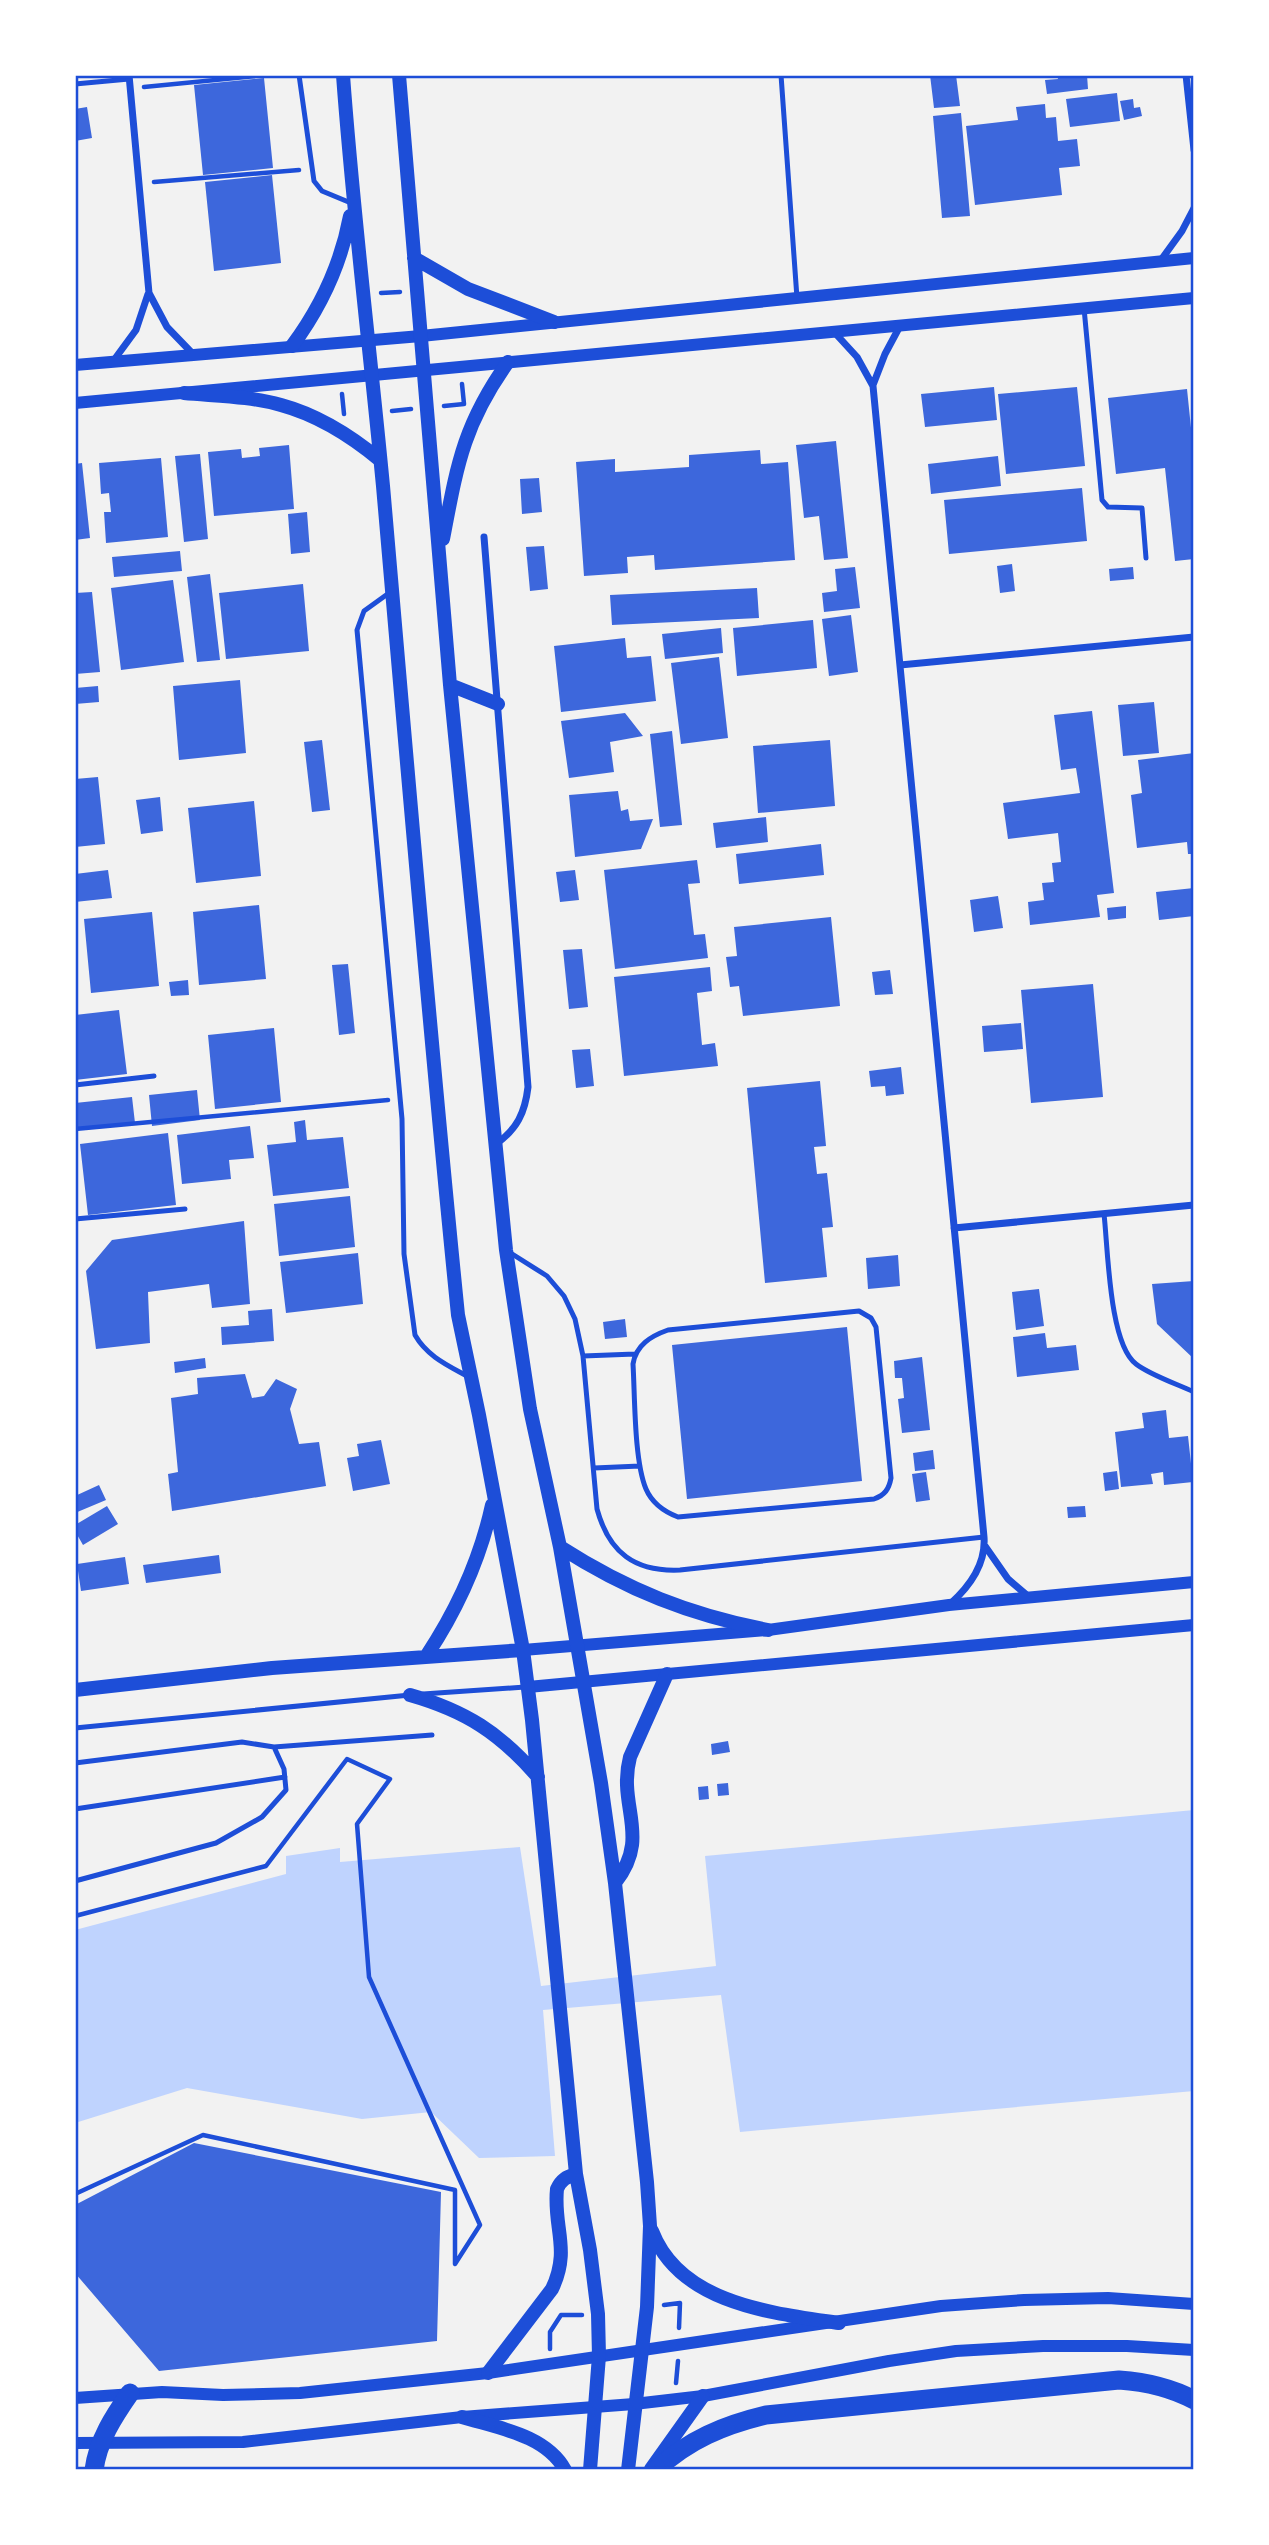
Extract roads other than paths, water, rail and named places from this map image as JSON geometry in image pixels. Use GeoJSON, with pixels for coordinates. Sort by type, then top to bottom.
{"type":"FeatureCollection","features":[{"type":"Feature","properties":{"kind":"highway"},"geometry":{"type":"LineString","coordinates":[[653,2470],[699,2438],[731,2423],[766,2415],[1119,2380],[1168,2388],[1194,2400]]}},
{"type":"Feature","properties":{"kind":"highway"},"geometry":{"type":"LineString","coordinates":[[94,2470],[101,2442],[113,2417],[130,2393]]}},
{"type":"Feature","properties":{"kind":"main road"},"geometry":{"type":"LineString","coordinates":[[343,75],[458,1315],[523,1650],[538,1777],[576,2174],[594,2276],[599,2356],[590,2470]]}},
{"type":"Feature","properties":{"kind":"main road"},"geometry":{"type":"LineString","coordinates":[[399,75],[450,685],[506,1250],[530,1409],[560,1547],[601,1783],[615,1883],[647,2182],[650,2226],[647,2307],[628,2470]]}},
{"type":"Feature","properties":{"kind":"main road"},"geometry":{"type":"LineString","coordinates":[[292,346],[325,294],[346,235],[353,204]]}},
{"type":"Feature","properties":{"kind":"main road"},"geometry":{"type":"LineString","coordinates":[[414,258],[468,289],[554,322]]}},
{"type":"Feature","properties":{"kind":"main road"},"geometry":{"type":"LineString","coordinates":[[439,558],[464,441],[488,390],[508,362]]}},
{"type":"Feature","properties":{"kind":"main road"},"geometry":{"type":"LineString","coordinates":[[184,393],[282,405],[328,424],[380,460]]}},
{"type":"Feature","properties":{"kind":"main road"},"geometry":{"type":"LineString","coordinates":[[450,685],[498,704]]}},
{"type":"Feature","properties":{"kind":"main road"},"geometry":{"type":"LineString","coordinates":[[427,1656],[450,1621],[468,1584],[488,1526],[494,1497]]}},
{"type":"Feature","properties":{"kind":"main road"},"geometry":{"type":"LineString","coordinates":[[560,1547],[595,1569],[664,1602],[721,1620],[768,1630]]}},
{"type":"Feature","properties":{"kind":"main road"},"geometry":{"type":"LineString","coordinates":[[78,1687],[272,1668],[523,1650]]}},
{"type":"Feature","properties":{"kind":"main road"},"geometry":{"type":"LineString","coordinates":[[615,1883],[625,1871],[634,1841],[626,1781],[627,1769],[667,1674]]}},
{"type":"Feature","properties":{"kind":"main road"},"geometry":{"type":"LineString","coordinates":[[410,1695],[441,1704],[469,1717],[495,1734],[518,1754],[538,1777]]}},
{"type":"Feature","properties":{"kind":"main road"},"geometry":{"type":"LineString","coordinates":[[488,2373],[552,2289],[562,2250],[556,2189],[566,2177],[576,2174]]}},
{"type":"Feature","properties":{"kind":"main road"},"geometry":{"type":"LineString","coordinates":[[650,2226],[664,2256],[675,2268],[711,2292],[760,2309],[839,2323]]}},
{"type":"Feature","properties":{"kind":"main road"},"geometry":{"type":"LineString","coordinates":[[653,2470],[682,2423],[703,2396]]}},
{"type":"Feature","properties":{"kind":"main road"},"geometry":{"type":"LineString","coordinates":[[461,2417],[540,2443],[556,2455],[565,2470]]}},
{"type":"Feature","properties":{"kind":"street"},"geometry":{"type":"LineString","coordinates":[[1186,75],[1194,150]]}},
{"type":"Feature","properties":{"kind":"street"},"geometry":{"type":"LineString","coordinates":[[129,77],[149,293],[166,327],[193,354]]}},
{"type":"Feature","properties":{"kind":"street"},"geometry":{"type":"LineString","coordinates":[[1160,262],[1194,208]]}},
{"type":"Feature","properties":{"kind":"street"},"geometry":{"type":"LineString","coordinates":[[75,365],[421,336],[1194,258]]}},
{"type":"Feature","properties":{"kind":"street"},"geometry":{"type":"LineString","coordinates":[[113,362],[136,330],[149,293]]}},
{"type":"Feature","properties":{"kind":"street"},"geometry":{"type":"LineString","coordinates":[[75,403],[372,373],[1194,298]]}},
{"type":"Feature","properties":{"kind":"street"},"geometry":{"type":"LineString","coordinates":[[873,386],[885,354],[902,324]]}},
{"type":"Feature","properties":{"kind":"street"},"geometry":{"type":"LineString","coordinates":[[834,332],[857,357],[873,386],[984,1541],[976,1572],[969,1584],[949,1605]]}},
{"type":"Feature","properties":{"kind":"street"},"geometry":{"type":"LineString","coordinates":[[484,537],[527,1087],[526,1105],[520,1121],[496,1144]]}},
{"type":"Feature","properties":{"kind":"street"},"geometry":{"type":"LineString","coordinates":[[900,665],[1194,637]]}},
{"type":"Feature","properties":{"kind":"street"},"geometry":{"type":"LineString","coordinates":[[954,1228],[1194,1205]]}},
{"type":"Feature","properties":{"kind":"street"},"geometry":{"type":"LineString","coordinates":[[984,1541],[1008,1580],[1029,1597]]}},
{"type":"Feature","properties":{"kind":"street"},"geometry":{"type":"LineString","coordinates":[[523,1650],[768,1630],[949,1605],[1194,1582]]}},
{"type":"Feature","properties":{"kind":"street"},"geometry":{"type":"LineString","coordinates":[[528,1687],[1194,1625]]}},
{"type":"Feature","properties":{"kind":"street"},"geometry":{"type":"LineString","coordinates":[[75,2398],[130,2393],[300,2393],[488,2373],[941,2306],[1108,2298],[1194,2304]]}},
{"type":"Feature","properties":{"kind":"street"},"geometry":{"type":"LineString","coordinates":[[75,2443],[243,2442],[461,2417],[634,2404],[703,2396],[956,2351],[1043,2346],[1127,2346],[1194,2350]]}},
{"type":"Feature","properties":{"kind":"lane"},"geometry":{"type":"LineString","coordinates":[[299,75],[311,169],[318,187],[327,194],[353,204]]}},
{"type":"Feature","properties":{"kind":"lane"},"geometry":{"type":"LineString","coordinates":[[781,75],[797,298]]}},
{"type":"Feature","properties":{"kind":"lane"},"geometry":{"type":"LineString","coordinates":[[75,84],[129,77]]}},
{"type":"Feature","properties":{"kind":"lane"},"geometry":{"type":"LineString","coordinates":[[1084,308],[1102,500],[1108,507],[1142,508],[1146,558]]}},
{"type":"Feature","properties":{"kind":"lane"},"geometry":{"type":"LineString","coordinates":[[392,591],[365,611],[357,630],[400,1098],[404,1254],[413,1325],[421,1345],[470,1377]]}},
{"type":"Feature","properties":{"kind":"lane"},"geometry":{"type":"LineString","coordinates":[[75,1085],[154,1076]]}},
{"type":"Feature","properties":{"kind":"lane"},"geometry":{"type":"LineString","coordinates":[[75,1219],[185,1209]]}},
{"type":"Feature","properties":{"kind":"lane"},"geometry":{"type":"LineString","coordinates":[[1104,1214],[1116,1329],[1125,1350],[1135,1364],[1194,1392]]}},
{"type":"Feature","properties":{"kind":"lane"},"geometry":{"type":"LineString","coordinates":[[506,1250],[547,1276],[564,1296],[575,1319],[583,1356],[597,1509],[601,1525],[609,1539],[633,1562],[648,1568],[680,1570],[984,1541]]}},
{"type":"Feature","properties":{"kind":"lane"},"geometry":{"type":"LineString","coordinates":[[859,1311],[866,1313],[876,1327],[891,1478],[887,1491],[874,1499],[678,1517],[668,1513],[646,1490],[640,1466],[633,1364],[635,1354],[648,1340],[668,1330],[859,1311]]}},
{"type":"Feature","properties":{"kind":"lane"},"geometry":{"type":"LineString","coordinates":[[583,1356],[635,1354]]}},
{"type":"Feature","properties":{"kind":"lane"},"geometry":{"type":"LineString","coordinates":[[594,1468],[640,1466]]}},
{"type":"Feature","properties":{"kind":"lane"},"geometry":{"type":"LineString","coordinates":[[75,1728],[410,1695],[528,1687]]}},
{"type":"Feature","properties":{"kind":"lane"},"geometry":{"type":"LineString","coordinates":[[75,1763],[243,1742],[274,1747],[432,1735]]}},
{"type":"Feature","properties":{"kind":"lane"},"geometry":{"type":"LineString","coordinates":[[75,1881],[216,1843],[262,1817],[286,1790],[284,1769],[274,1747]]}},
{"type":"Feature","properties":{"kind":"lane"},"geometry":{"type":"LineString","coordinates":[[75,1809],[285,1777]]}},
{"type":"Feature","properties":{"kind":"water"},"geometry":{"type":"Polygon","coordinates":[[[1194,1810],[1194,2091],[740,2132],[721,1995],[543,2010],[555,2156],[479,2158],[431,2112],[362,2119],[187,2088],[75,2123],[75,1930],[286,1874],[286,1856],[340,1848],[340,1862],[520,1847],[541,1986],[716,1966],[705,1856],[1194,1810]]]}}]}
